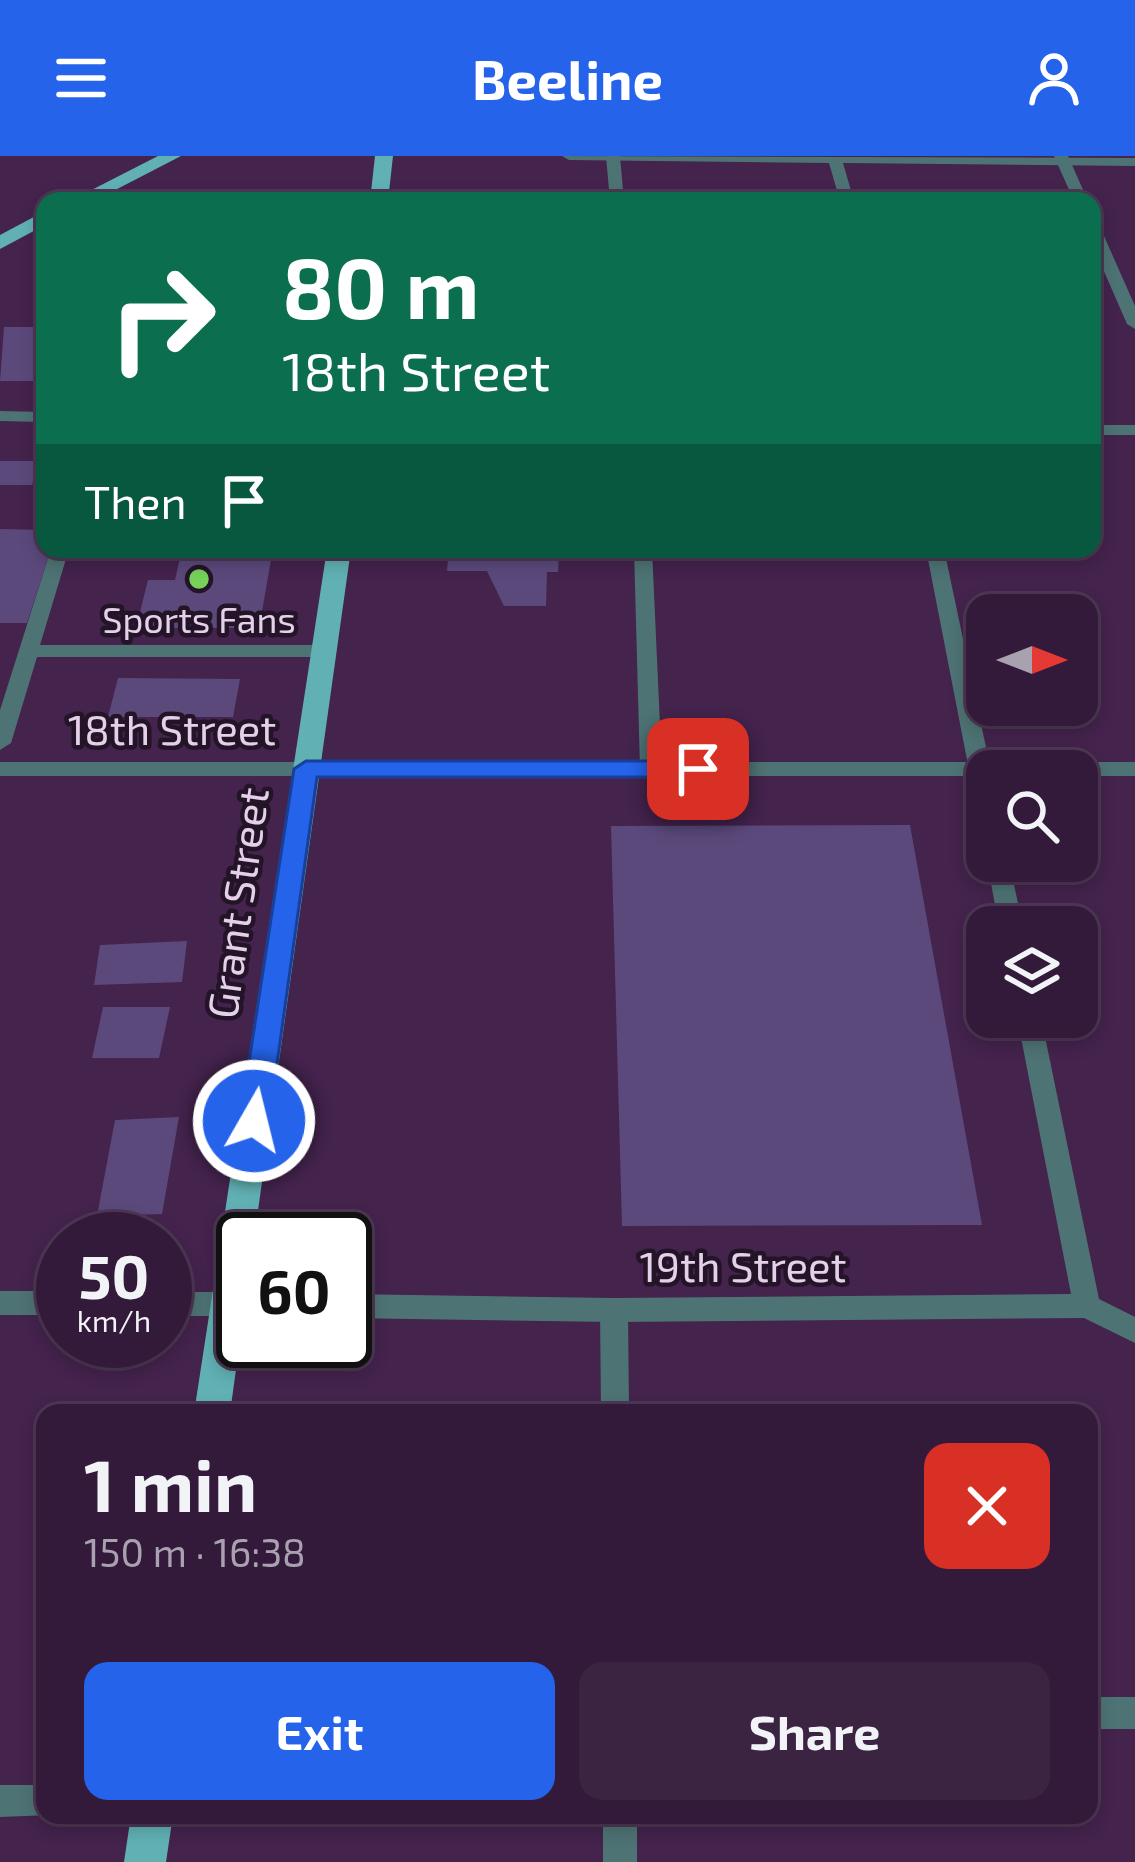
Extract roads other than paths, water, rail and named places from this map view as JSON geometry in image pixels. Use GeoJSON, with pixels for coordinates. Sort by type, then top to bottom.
{"type":"FeatureCollection","features":[{"type":"Feature","properties":{"kind":"main road"},"geometry":{"type":"LineString","coordinates":[[97,192],[172,156]]}},
{"type":"Feature","properties":{"kind":"main road"},"geometry":{"type":"LineString","coordinates":[[380,192],[384,156]]}},
{"type":"Feature","properties":{"kind":"main road"},"geometry":{"type":"LineString","coordinates":[[0,243],[36,223]]}},
{"type":"Feature","properties":{"kind":"main road","name":"Grant Street"},"geometry":{"type":"LineString","coordinates":[[247,1212],[338,558]]}},
{"type":"Feature","properties":{"kind":"main road","name":"Grant Street"},"geometry":{"type":"LineString","coordinates":[[214,1404],[221,1368]]}},
{"type":"Feature","properties":{"kind":"main road"},"geometry":{"type":"LineString","coordinates":[[145,1862],[151,1824]]}},
{"type":"Feature","properties":{"kind":"street"},"geometry":{"type":"LineString","coordinates":[[569,156],[1135,162]]}},
{"type":"Feature","properties":{"kind":"street"},"geometry":{"type":"LineString","coordinates":[[613,156],[616,192]]}},
{"type":"Feature","properties":{"kind":"street"},"geometry":{"type":"LineString","coordinates":[[834,156],[844,192]]}},
{"type":"Feature","properties":{"kind":"street"},"geometry":{"type":"LineString","coordinates":[[1062,159],[1077,192]]}},
{"type":"Feature","properties":{"kind":"street"},"geometry":{"type":"LineString","coordinates":[[1101,247],[1135,324]]}},
{"type":"Feature","properties":{"kind":"street"},"geometry":{"type":"LineString","coordinates":[[0,416],[36,417]]}},
{"type":"Feature","properties":{"kind":"street"},"geometry":{"type":"LineString","coordinates":[[1101,430],[1135,430]]}},
{"type":"Feature","properties":{"kind":"street"},"geometry":{"type":"LineString","coordinates":[[0,743],[57,558]]}},
{"type":"Feature","properties":{"kind":"street"},"geometry":{"type":"LineString","coordinates":[[643,558],[651,769]]}},
{"type":"Feature","properties":{"kind":"street"},"geometry":{"type":"LineString","coordinates":[[937,558],[976,750]]}},
{"type":"Feature","properties":{"kind":"street"},"geometry":{"type":"LineString","coordinates":[[29,651],[324,651]]}},
{"type":"Feature","properties":{"kind":"street","name":"18th Street"},"geometry":{"type":"LineString","coordinates":[[0,769],[966,769]]}},
{"type":"Feature","properties":{"kind":"street","name":"18th Street"},"geometry":{"type":"LineString","coordinates":[[1098,769],[1135,769]]}},
{"type":"Feature","properties":{"kind":"street"},"geometry":{"type":"LineString","coordinates":[[1033,1038],[1088,1306]]}},
{"type":"Feature","properties":{"kind":"street"},"geometry":{"type":"LineString","coordinates":[[0,1303],[36,1303]]}},
{"type":"Feature","properties":{"kind":"street","name":"19th Street"},"geometry":{"type":"LineString","coordinates":[[372,1306],[614,1310],[1088,1306],[1135,1331]]}},
{"type":"Feature","properties":{"kind":"street"},"geometry":{"type":"LineString","coordinates":[[614,1310],[615,1404]]}},
{"type":"Feature","properties":{"kind":"street"},"geometry":{"type":"LineString","coordinates":[[1098,1713],[1135,1712]]}},
{"type":"Feature","properties":{"kind":"street"},"geometry":{"type":"LineString","coordinates":[[0,1801],[36,1802]]}},
{"type":"Feature","properties":{"kind":"street"},"geometry":{"type":"LineString","coordinates":[[620,1824],[620,1862]]}},
{"type":"Feature","properties":{"kind":"place","name":"Sports Fans"},"geometry":{"type":"Point","coordinates":[199,579]}}]}
